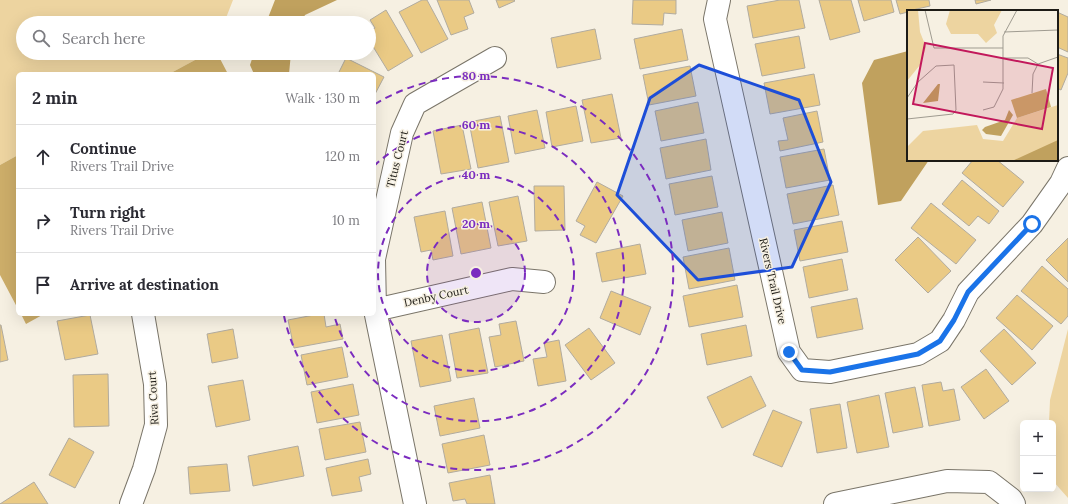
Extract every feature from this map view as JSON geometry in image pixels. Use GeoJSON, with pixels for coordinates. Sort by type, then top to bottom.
{"type":"FeatureCollection","features":[{"type":"Feature","properties":{"kind":"street","name":"Rivers Trail Drive"},"geometry":{"type":"LineString","coordinates":[[719,0],[715,20],[789,352],[802,370],[830,372],[918,354],[940,341],[954,320],[968,292],[1032,224],[1061,183],[1068,168]]}},
{"type":"Feature","properties":{"kind":"street","name":"Titus Court"},"geometry":{"type":"LineString","coordinates":[[376,250],[402,133],[415,104],[495,58]]}},
{"type":"Feature","properties":{"kind":"street","name":"Denby Court"},"geometry":{"type":"LineString","coordinates":[[376,310],[512,279],[544,282]]}},
{"type":"Feature","properties":{"kind":"street","name":"Titus Court"},"geometry":{"type":"LineString","coordinates":[[376,315],[415,504]]}},
{"type":"Feature","properties":{"kind":"street","name":"Riva Court"},"geometry":{"type":"LineString","coordinates":[[131,504],[144,469],[156,425],[155,384],[143,316]]}},
{"type":"Feature","properties":{"kind":"street"},"geometry":{"type":"LineString","coordinates":[[835,504],[947,481],[989,482],[1012,501]]}},
{"type":"Feature","properties":{"kind":"highlighted area"},"geometry":{"type":"Polygon","coordinates":[[[699,65],[799,100],[831,182],[792,267],[698,280],[617,195],[650,98],[699,65]]]}},
{"type":"Feature","properties":{"kind":"shaded area"},"geometry":{"type":"Polygon","coordinates":[[[0,0],[233,0],[227,16],[16,16],[16,60],[195,60],[173,72],[16,72],[16,156],[0,165],[0,0]]]}},
{"type":"Feature","properties":{"kind":"shaded area"},"geometry":{"type":"Polygon","coordinates":[[[275,0],[337,0],[304,16],[269,16],[275,0]]]}},
{"type":"Feature","properties":{"kind":"shaded area"},"geometry":{"type":"Polygon","coordinates":[[[907,51],[907,161],[928,161],[901,201],[878,205],[862,83],[874,60],[907,51]]]}},
{"type":"Feature","properties":{"kind":"shaded area"},"geometry":{"type":"Polygon","coordinates":[[[195,60],[221,60],[227,72],[173,72],[195,60]]]}},
{"type":"Feature","properties":{"kind":"shaded area"},"geometry":{"type":"Polygon","coordinates":[[[252,60],[290,60],[289,72],[253,72],[250,65],[252,60]]]}},
{"type":"Feature","properties":{"kind":"shaded area"},"geometry":{"type":"Polygon","coordinates":[[[16,156],[16,305],[0,275],[0,165],[16,156]]]}},
{"type":"Feature","properties":{"kind":"shaded area"},"geometry":{"type":"Polygon","coordinates":[[[22,316],[40,316],[26,324],[22,316]]]}},
{"type":"Feature","properties":{"kind":"shaded area"},"geometry":{"type":"Polygon","coordinates":[[[1068,329],[1068,498],[1056,484],[1056,420],[1049,420],[1050,400],[1068,329]]]}},
{"type":"Feature","properties":{"kind":"building"},"geometry":{"type":"Polygon","coordinates":[[[422,0],[427,0],[448,39],[421,53],[399,12],[422,0]]]}},
{"type":"Feature","properties":{"kind":"building"},"geometry":{"type":"Polygon","coordinates":[[[437,0],[469,0],[474,13],[464,17],[468,29],[451,35],[437,0]]]}},
{"type":"Feature","properties":{"kind":"building"},"geometry":{"type":"Polygon","coordinates":[[[496,0],[514,0],[515,1],[499,8],[496,0]]]}},
{"type":"Feature","properties":{"kind":"building"},"geometry":{"type":"Polygon","coordinates":[[[633,0],[676,0],[676,14],[664,13],[663,25],[632,24],[633,0]]]}},
{"type":"Feature","properties":{"kind":"building"},"geometry":{"type":"Polygon","coordinates":[[[780,0],[799,0],[805,28],[753,38],[747,6],[780,0]]]}},
{"type":"Feature","properties":{"kind":"building"},"geometry":{"type":"Polygon","coordinates":[[[819,0],[851,0],[860,32],[830,40],[819,0]]]}},
{"type":"Feature","properties":{"kind":"building"},"geometry":{"type":"Polygon","coordinates":[[[858,0],[891,0],[894,12],[864,21],[858,0]]]}},
{"type":"Feature","properties":{"kind":"building"},"geometry":{"type":"Polygon","coordinates":[[[896,0],[929,0],[930,6],[907,10],[907,12],[900,14],[896,0]]]}},
{"type":"Feature","properties":{"kind":"building"},"geometry":{"type":"Polygon","coordinates":[[[975,0],[991,0],[976,4],[975,0]]]}},
{"type":"Feature","properties":{"kind":"building"},"geometry":{"type":"Polygon","coordinates":[[[386,10],[413,56],[388,71],[376,51],[376,16],[386,10]]]}},
{"type":"Feature","properties":{"kind":"building"},"geometry":{"type":"Polygon","coordinates":[[[1058,12],[1068,17],[1068,52],[1058,47],[1058,12]]]}},
{"type":"Feature","properties":{"kind":"building"},"geometry":{"type":"Polygon","coordinates":[[[595,29],[601,59],[557,68],[551,38],[595,29]]]}},
{"type":"Feature","properties":{"kind":"building"},"geometry":{"type":"Polygon","coordinates":[[[682,29],[688,60],[640,69],[634,39],[682,29]]]}},
{"type":"Feature","properties":{"kind":"building"},"geometry":{"type":"Polygon","coordinates":[[[799,36],[805,68],[762,76],[755,44],[799,36]]]}},
{"type":"Feature","properties":{"kind":"building"},"geometry":{"type":"Polygon","coordinates":[[[1058,54],[1068,58],[1068,73],[1061,90],[1058,88],[1058,54]]]}},
{"type":"Feature","properties":{"kind":"building"},"geometry":{"type":"Polygon","coordinates":[[[345,60],[350,60],[374,72],[339,72],[345,60]]]}},
{"type":"Feature","properties":{"kind":"building"},"geometry":{"type":"Polygon","coordinates":[[[690,66],[696,96],[649,105],[643,75],[690,66]]]}},
{"type":"Feature","properties":{"kind":"building"},"geometry":{"type":"Polygon","coordinates":[[[376,73],[384,77],[376,92],[376,73]]]}},
{"type":"Feature","properties":{"kind":"building"},"geometry":{"type":"Polygon","coordinates":[[[814,74],[820,105],[770,114],[764,83],[814,74]]]}},
{"type":"Feature","properties":{"kind":"building"},"geometry":{"type":"Polygon","coordinates":[[[612,94],[621,138],[591,143],[582,100],[612,94]]]}},
{"type":"Feature","properties":{"kind":"building"},"geometry":{"type":"Polygon","coordinates":[[[698,102],[704,133],[661,141],[655,111],[698,102]]]}},
{"type":"Feature","properties":{"kind":"building"},"geometry":{"type":"Polygon","coordinates":[[[576,106],[583,141],[552,147],[546,112],[576,106]]]}},
{"type":"Feature","properties":{"kind":"building"},"geometry":{"type":"Polygon","coordinates":[[[537,110],[545,148],[515,154],[508,116],[537,110]]]}},
{"type":"Feature","properties":{"kind":"building"},"geometry":{"type":"Polygon","coordinates":[[[817,111],[823,142],[780,151],[778,141],[788,140],[783,118],[817,111]]]}},
{"type":"Feature","properties":{"kind":"building"},"geometry":{"type":"Polygon","coordinates":[[[500,116],[509,162],[478,168],[469,122],[500,116]]]}},
{"type":"Feature","properties":{"kind":"building"},"geometry":{"type":"Polygon","coordinates":[[[462,125],[471,169],[441,174],[433,131],[462,125]]]}},
{"type":"Feature","properties":{"kind":"building"},"geometry":{"type":"Polygon","coordinates":[[[706,139],[711,170],[666,179],[660,148],[706,139]]]}},
{"type":"Feature","properties":{"kind":"building"},"geometry":{"type":"Polygon","coordinates":[[[824,149],[830,180],[786,188],[780,157],[824,149]]]}},
{"type":"Feature","properties":{"kind":"building"},"geometry":{"type":"Polygon","coordinates":[[[972,161],[998,161],[1024,182],[1003,207],[962,173],[972,161]]]}},
{"type":"Feature","properties":{"kind":"building"},"geometry":{"type":"Polygon","coordinates":[[[712,176],[718,207],[675,215],[669,184],[712,176]]]}},
{"type":"Feature","properties":{"kind":"building"},"geometry":{"type":"Polygon","coordinates":[[[962,180],[999,211],[989,224],[978,216],[969,226],[942,204],[962,180]]]}},
{"type":"Feature","properties":{"kind":"building"},"geometry":{"type":"Polygon","coordinates":[[[597,182],[623,196],[596,243],[580,235],[585,226],[576,221],[597,182]]]}},
{"type":"Feature","properties":{"kind":"building"},"geometry":{"type":"Polygon","coordinates":[[[833,185],[839,215],[793,224],[787,194],[833,185]]]}},
{"type":"Feature","properties":{"kind":"building"},"geometry":{"type":"Polygon","coordinates":[[[534,186],[564,186],[565,230],[535,231],[534,186]]]}},
{"type":"Feature","properties":{"kind":"building"},"geometry":{"type":"Polygon","coordinates":[[[518,196],[527,241],[498,246],[489,202],[518,196]]]}},
{"type":"Feature","properties":{"kind":"building"},"geometry":{"type":"Polygon","coordinates":[[[482,202],[491,248],[461,254],[452,208],[482,202]]]}},
{"type":"Feature","properties":{"kind":"building"},"geometry":{"type":"Polygon","coordinates":[[[931,203],[976,240],[956,264],[911,228],[931,203]]]}},
{"type":"Feature","properties":{"kind":"building"},"geometry":{"type":"Polygon","coordinates":[[[445,211],[453,256],[433,260],[431,250],[421,252],[414,217],[445,211]]]}},
{"type":"Feature","properties":{"kind":"building"},"geometry":{"type":"Polygon","coordinates":[[[722,212],[728,243],[688,251],[682,220],[722,212]]]}},
{"type":"Feature","properties":{"kind":"building"},"geometry":{"type":"Polygon","coordinates":[[[842,221],[848,252],[800,261],[794,230],[842,221]]]}},
{"type":"Feature","properties":{"kind":"building"},"geometry":{"type":"Polygon","coordinates":[[[918,237],[951,271],[928,293],[895,260],[918,237]]]}},
{"type":"Feature","properties":{"kind":"building"},"geometry":{"type":"Polygon","coordinates":[[[1068,238],[1068,282],[1046,260],[1068,238]]]}},
{"type":"Feature","properties":{"kind":"building"},"geometry":{"type":"Polygon","coordinates":[[[640,244],[646,274],[602,282],[596,253],[640,244]]]}},
{"type":"Feature","properties":{"kind":"building"},"geometry":{"type":"Polygon","coordinates":[[[729,248],[735,280],[689,289],[683,257],[729,248]]]}},
{"type":"Feature","properties":{"kind":"building"},"geometry":{"type":"Polygon","coordinates":[[[842,259],[848,290],[809,298],[803,267],[842,259]]]}},
{"type":"Feature","properties":{"kind":"building"},"geometry":{"type":"Polygon","coordinates":[[[1042,266],[1068,289],[1068,316],[1061,324],[1021,291],[1042,266]]]}},
{"type":"Feature","properties":{"kind":"building"},"geometry":{"type":"Polygon","coordinates":[[[737,285],[743,317],[689,327],[683,296],[737,285]]]}},
{"type":"Feature","properties":{"kind":"building"},"geometry":{"type":"Polygon","coordinates":[[[611,291],[651,307],[640,335],[600,318],[611,291]]]}},
{"type":"Feature","properties":{"kind":"building"},"geometry":{"type":"Polygon","coordinates":[[[1017,295],[1053,326],[1032,350],[996,318],[1017,295]]]}},
{"type":"Feature","properties":{"kind":"building"},"geometry":{"type":"Polygon","coordinates":[[[857,298],[863,329],[817,338],[811,307],[857,298]]]}},
{"type":"Feature","properties":{"kind":"building"},"geometry":{"type":"Polygon","coordinates":[[[90,316],[98,354],[65,360],[57,321],[90,316]]]}},
{"type":"Feature","properties":{"kind":"building"},"geometry":{"type":"Polygon","coordinates":[[[309,316],[324,316],[326,327],[340,324],[343,339],[294,348],[288,320],[309,316]]]}},
{"type":"Feature","properties":{"kind":"building"},"geometry":{"type":"Polygon","coordinates":[[[516,321],[524,361],[495,367],[489,337],[501,335],[499,324],[516,321]]]}},
{"type":"Feature","properties":{"kind":"building"},"geometry":{"type":"Polygon","coordinates":[[[0,325],[8,360],[0,362],[0,325]]]}},
{"type":"Feature","properties":{"kind":"building"},"geometry":{"type":"Polygon","coordinates":[[[746,325],[752,356],[707,365],[701,334],[746,325]]]}},
{"type":"Feature","properties":{"kind":"building"},"geometry":{"type":"Polygon","coordinates":[[[479,328],[488,373],[457,378],[449,334],[479,328]]]}},
{"type":"Feature","properties":{"kind":"building"},"geometry":{"type":"Polygon","coordinates":[[[589,328],[615,363],[591,380],[565,345],[589,328]]]}},
{"type":"Feature","properties":{"kind":"building"},"geometry":{"type":"Polygon","coordinates":[[[233,329],[238,358],[212,363],[207,334],[233,329]]]}},
{"type":"Feature","properties":{"kind":"building"},"geometry":{"type":"Polygon","coordinates":[[[1004,329],[1036,363],[1012,385],[980,351],[1004,329]]]}},
{"type":"Feature","properties":{"kind":"building"},"geometry":{"type":"Polygon","coordinates":[[[442,335],[451,381],[420,387],[411,341],[442,335]]]}},
{"type":"Feature","properties":{"kind":"building"},"geometry":{"type":"Polygon","coordinates":[[[559,340],[566,381],[538,386],[533,359],[547,357],[544,343],[559,340]]]}},
{"type":"Feature","properties":{"kind":"building"},"geometry":{"type":"Polygon","coordinates":[[[342,347],[348,377],[307,385],[301,355],[342,347]]]}},
{"type":"Feature","properties":{"kind":"building"},"geometry":{"type":"Polygon","coordinates":[[[986,369],[1009,401],[984,419],[961,387],[986,369]]]}},
{"type":"Feature","properties":{"kind":"building"},"geometry":{"type":"Polygon","coordinates":[[[108,374],[109,426],[74,427],[73,375],[108,374]]]}},
{"type":"Feature","properties":{"kind":"building"},"geometry":{"type":"Polygon","coordinates":[[[751,376],[766,406],[722,428],[707,397],[751,376]]]}},
{"type":"Feature","properties":{"kind":"building"},"geometry":{"type":"Polygon","coordinates":[[[243,380],[250,420],[216,427],[208,386],[243,380]]]}},
{"type":"Feature","properties":{"kind":"building"},"geometry":{"type":"Polygon","coordinates":[[[941,382],[943,391],[954,389],[960,420],[929,426],[922,385],[941,382]]]}},
{"type":"Feature","properties":{"kind":"building"},"geometry":{"type":"Polygon","coordinates":[[[353,384],[359,415],[317,423],[311,392],[353,384]]]}},
{"type":"Feature","properties":{"kind":"building"},"geometry":{"type":"Polygon","coordinates":[[[915,387],[923,427],[893,433],[885,393],[915,387]]]}},
{"type":"Feature","properties":{"kind":"building"},"geometry":{"type":"Polygon","coordinates":[[[879,395],[889,447],[857,453],[847,402],[879,395]]]}},
{"type":"Feature","properties":{"kind":"building"},"geometry":{"type":"Polygon","coordinates":[[[474,398],[480,428],[440,436],[434,406],[474,398]]]}},
{"type":"Feature","properties":{"kind":"building"},"geometry":{"type":"Polygon","coordinates":[[[840,404],[847,448],[817,453],[810,409],[840,404]]]}},
{"type":"Feature","properties":{"kind":"building"},"geometry":{"type":"Polygon","coordinates":[[[773,410],[802,422],[782,467],[753,455],[773,410]]]}},
{"type":"Feature","properties":{"kind":"building"},"geometry":{"type":"Polygon","coordinates":[[[360,422],[366,452],[325,460],[319,429],[360,422]]]}},
{"type":"Feature","properties":{"kind":"building"},"geometry":{"type":"Polygon","coordinates":[[[484,435],[490,465],[448,473],[442,444],[484,435]]]}},
{"type":"Feature","properties":{"kind":"building"},"geometry":{"type":"Polygon","coordinates":[[[69,438],[94,452],[75,488],[49,475],[69,438]]]}},
{"type":"Feature","properties":{"kind":"building"},"geometry":{"type":"Polygon","coordinates":[[[298,446],[304,476],[253,486],[248,456],[298,446]]]}},
{"type":"Feature","properties":{"kind":"building"},"geometry":{"type":"Polygon","coordinates":[[[368,459],[371,474],[359,477],[362,491],[332,496],[326,468],[368,459]]]}},
{"type":"Feature","properties":{"kind":"building"},"geometry":{"type":"Polygon","coordinates":[[[227,464],[230,491],[190,494],[188,467],[227,464]]]}},
{"type":"Feature","properties":{"kind":"building"},"geometry":{"type":"Polygon","coordinates":[[[490,475],[495,504],[467,504],[465,499],[453,501],[449,483],[490,475]]]}},
{"type":"Feature","properties":{"kind":"building"},"geometry":{"type":"Polygon","coordinates":[[[34,482],[48,504],[0,504],[34,482]]]}},
{"type":"Feature","properties":{"kind":"route"},"geometry":{"type":"LineString","coordinates":[[789,352],[802,370],[830,372],[918,354],[940,341],[954,320],[968,292],[1032,224]]}}]}
